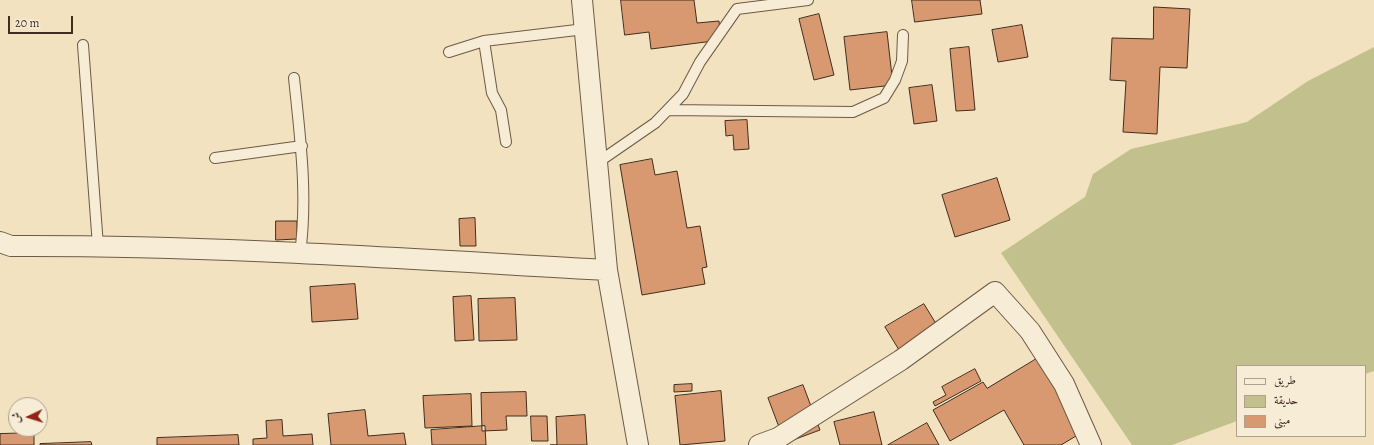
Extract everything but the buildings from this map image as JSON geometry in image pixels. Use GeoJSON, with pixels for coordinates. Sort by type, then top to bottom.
{"type":"FeatureCollection","features":[{"type":"Feature","properties":{"kind":"street"},"geometry":{"type":"LineString","coordinates":[[582,0],[607,270],[638,445]]}},
{"type":"Feature","properties":{"kind":"street"},"geometry":{"type":"LineString","coordinates":[[0,242],[11,246],[98,246],[300,254],[607,270]]}},
{"type":"Feature","properties":{"kind":"street"},"geometry":{"type":"LineString","coordinates":[[759,445],[778,438],[901,360],[995,292],[1030,331],[1064,384],[1091,445]]}},
{"type":"Feature","properties":{"kind":"lane"},"geometry":{"type":"LineString","coordinates":[[597,163],[655,123],[683,94],[700,62],[737,9],[808,0]]}},
{"type":"Feature","properties":{"kind":"lane"},"geometry":{"type":"LineString","coordinates":[[450,52],[484,41],[585,29]]}},
{"type":"Feature","properties":{"kind":"lane"},"geometry":{"type":"LineString","coordinates":[[668,110],[854,112],[884,98],[895,80],[902,61],[903,35]]}},
{"type":"Feature","properties":{"kind":"lane"},"geometry":{"type":"LineString","coordinates":[[484,41],[492,93],[501,110],[506,142]]}},
{"type":"Feature","properties":{"kind":"lane"},"geometry":{"type":"LineString","coordinates":[[83,45],[98,246]]}},
{"type":"Feature","properties":{"kind":"lane"},"geometry":{"type":"LineString","coordinates":[[294,78],[302,146],[303,229],[300,254]]}},
{"type":"Feature","properties":{"kind":"lane"},"geometry":{"type":"LineString","coordinates":[[215,158],[302,146]]}},
{"type":"Feature","properties":{"kind":"green space"},"geometry":{"type":"Polygon","coordinates":[[[1374,47],[1374,371],[1366,374],[1366,365],[1236,365],[1236,421],[1172,445],[1132,445],[1001,253],[1085,197],[1093,174],[1131,149],[1247,122],[1308,81],[1374,47]]]}}]}
